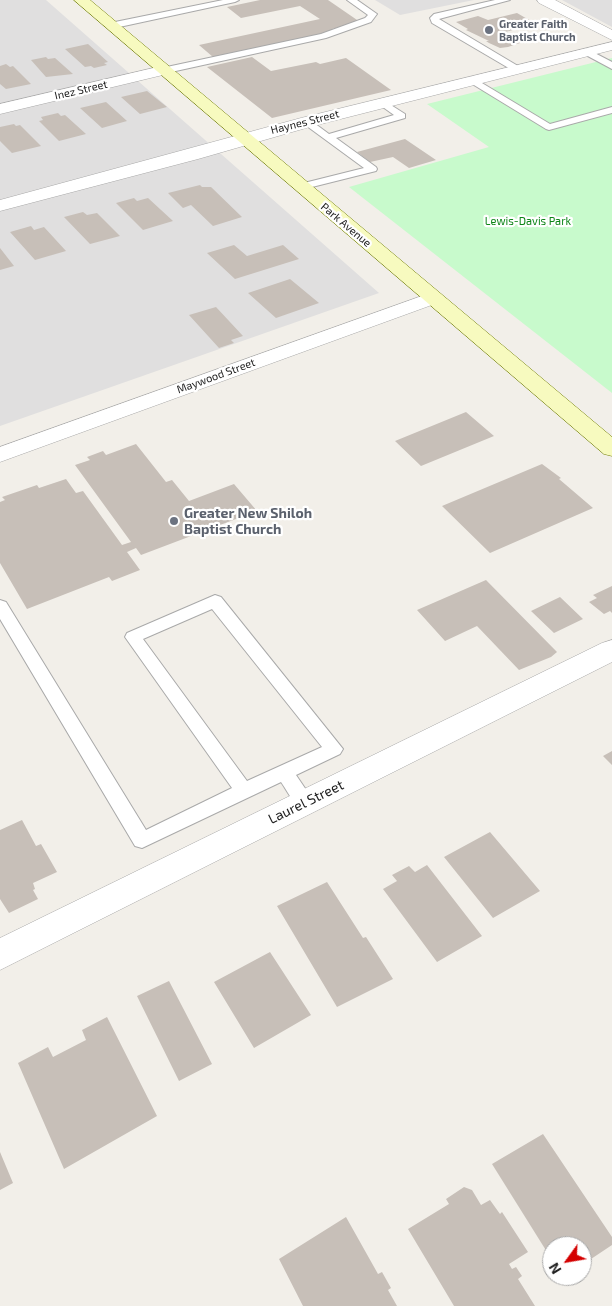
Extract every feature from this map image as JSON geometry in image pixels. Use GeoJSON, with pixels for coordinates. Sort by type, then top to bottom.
{"type":"FeatureCollection","features":[{"type":"Feature","properties":{"kind":"main road","name":"Park Avenue"},"geometry":{"type":"LineString","coordinates":[[81,0],[300,187],[608,442]]}},
{"type":"Feature","properties":{"kind":"street"},"geometry":{"type":"LineString","coordinates":[[544,0],[612,36]]}},
{"type":"Feature","properties":{"kind":"street","name":"Haynes Street"},"geometry":{"type":"LineString","coordinates":[[0,206],[192,155],[243,138],[515,68],[612,46]]}},
{"type":"Feature","properties":{"kind":"street","name":"Inez Street"},"geometry":{"type":"LineString","coordinates":[[0,109],[162,71]]}},
{"type":"Feature","properties":{"kind":"street","name":"Maywood Street"},"geometry":{"type":"LineString","coordinates":[[0,455],[433,298]]}},
{"type":"Feature","properties":{"kind":"street","name":"Laurel Street"},"geometry":{"type":"LineString","coordinates":[[0,955],[612,650]]}},
{"type":"Feature","properties":{"kind":"lane"},"geometry":{"type":"LineString","coordinates":[[110,26],[235,0]]}},
{"type":"Feature","properties":{"kind":"lane"},"geometry":{"type":"LineString","coordinates":[[162,71],[323,36],[368,20],[373,14],[351,0]]}},
{"type":"Feature","properties":{"kind":"lane"},"geometry":{"type":"LineString","coordinates":[[506,0],[434,18],[435,21],[515,68]]}},
{"type":"Feature","properties":{"kind":"lane"},"geometry":{"type":"LineString","coordinates":[[587,52],[612,66]]}},
{"type":"Feature","properties":{"kind":"lane"},"geometry":{"type":"LineString","coordinates":[[472,80],[549,127],[612,110]]}},
{"type":"Feature","properties":{"kind":"lane"},"geometry":{"type":"LineString","coordinates":[[328,137],[402,116],[383,103]]}},
{"type":"Feature","properties":{"kind":"lane"},"geometry":{"type":"LineString","coordinates":[[300,187],[372,169],[307,122]]}},
{"type":"Feature","properties":{"kind":"lane"},"geometry":{"type":"LineString","coordinates":[[0,606],[142,840],[334,749],[215,601],[133,637],[244,791]]}},
{"type":"Feature","properties":{"kind":"lane"},"geometry":{"type":"LineString","coordinates":[[284,772],[306,803]]}},
{"type":"Feature","properties":{"kind":"shaded area"},"geometry":{"type":"Polygon","coordinates":[[[0,0],[46,0],[379,293],[0,426],[0,0]]]}},
{"type":"Feature","properties":{"kind":"shaded area"},"geometry":{"type":"Polygon","coordinates":[[[375,0],[474,0],[400,15],[375,0]]]}},
{"type":"Feature","properties":{"kind":"shaded area"},"geometry":{"type":"Polygon","coordinates":[[[562,0],[612,0],[612,27],[562,0]]]}},
{"type":"Feature","properties":{"kind":"green space","name":"Lewis-Davis Park"},"geometry":{"type":"Polygon","coordinates":[[[612,58],[612,393],[349,187],[489,147],[427,104],[612,58]]]}},
{"type":"Feature","properties":{"kind":"building"},"geometry":{"type":"Polygon","coordinates":[[[260,0],[328,0],[360,22],[332,29],[334,31],[213,57],[199,45],[320,19],[300,6],[241,18],[227,7],[260,0]]]}},
{"type":"Feature","properties":{"kind":"building","name":"Greater Faith Baptist Church"},"geometry":{"type":"Polygon","coordinates":[[[517,13],[536,24],[505,32],[523,42],[508,47],[500,48],[489,43],[486,41],[489,41],[466,30],[468,29],[456,22],[478,16],[488,20],[517,13]]]}},
{"type":"Feature","properties":{"kind":"building"},"geometry":{"type":"Polygon","coordinates":[[[88,44],[108,62],[104,63],[107,65],[94,68],[91,66],[85,67],[65,49],[88,44]]]}},
{"type":"Feature","properties":{"kind":"building"},"geometry":{"type":"Polygon","coordinates":[[[46,57],[48,59],[55,58],[73,74],[46,77],[31,60],[46,57]]]}},
{"type":"Feature","properties":{"kind":"building"},"geometry":{"type":"Polygon","coordinates":[[[252,57],[271,71],[346,58],[391,90],[272,118],[207,67],[252,57]]]}},
{"type":"Feature","properties":{"kind":"building"},"geometry":{"type":"Polygon","coordinates":[[[6,64],[10,67],[13,66],[31,84],[6,89],[0,84],[0,66],[6,64]]]}},
{"type":"Feature","properties":{"kind":"building"},"geometry":{"type":"Polygon","coordinates":[[[147,91],[167,107],[140,114],[121,97],[147,91]]]}},
{"type":"Feature","properties":{"kind":"building"},"geometry":{"type":"Polygon","coordinates":[[[106,102],[127,121],[102,128],[80,108],[106,102]]]}},
{"type":"Feature","properties":{"kind":"building"},"geometry":{"type":"Polygon","coordinates":[[[58,113],[61,116],[65,115],[86,134],[59,141],[39,121],[43,120],[41,117],[58,113]]]}},
{"type":"Feature","properties":{"kind":"building"},"geometry":{"type":"Polygon","coordinates":[[[14,124],[16,126],[20,125],[41,146],[12,153],[0,141],[0,127],[14,124]]]}},
{"type":"Feature","properties":{"kind":"building"},"geometry":{"type":"Polygon","coordinates":[[[405,139],[436,160],[409,168],[393,157],[370,162],[357,152],[405,139]]]}},
{"type":"Feature","properties":{"kind":"building"},"geometry":{"type":"Polygon","coordinates":[[[200,185],[202,187],[211,187],[242,217],[213,226],[191,205],[183,208],[168,193],[200,185]]]}},
{"type":"Feature","properties":{"kind":"building"},"geometry":{"type":"Polygon","coordinates":[[[134,198],[137,201],[148,198],[173,221],[143,230],[116,203],[134,198]]]}},
{"type":"Feature","properties":{"kind":"building"},"geometry":{"type":"Polygon","coordinates":[[[83,212],[87,215],[97,213],[120,236],[90,244],[64,217],[83,212]]]}},
{"type":"Feature","properties":{"kind":"building"},"geometry":{"type":"Polygon","coordinates":[[[31,226],[34,230],[44,227],[66,251],[35,260],[10,232],[31,226]]]}},
{"type":"Feature","properties":{"kind":"building"},"geometry":{"type":"Polygon","coordinates":[[[234,245],[247,256],[283,245],[299,259],[235,279],[207,253],[234,245]]]}},
{"type":"Feature","properties":{"kind":"building"},"geometry":{"type":"Polygon","coordinates":[[[0,248],[14,266],[0,270],[0,248]]]}},
{"type":"Feature","properties":{"kind":"building"},"geometry":{"type":"Polygon","coordinates":[[[290,279],[319,303],[276,318],[248,293],[290,279]]]}},
{"type":"Feature","properties":{"kind":"building"},"geometry":{"type":"Polygon","coordinates":[[[216,307],[243,336],[231,340],[234,343],[219,348],[189,315],[216,307]]]}},
{"type":"Feature","properties":{"kind":"building"},"geometry":{"type":"Polygon","coordinates":[[[466,412],[494,436],[421,466],[395,441],[466,412]]]}},
{"type":"Feature","properties":{"kind":"building","name":"Greater New Shiloh Baptist Church"},"geometry":{"type":"Polygon","coordinates":[[[136,444],[166,482],[172,480],[189,501],[234,484],[257,511],[141,555],[136,548],[127,552],[140,570],[112,581],[109,577],[27,609],[0,563],[0,502],[5,500],[2,497],[37,485],[39,488],[66,479],[76,493],[83,491],[122,545],[131,542],[75,465],[90,460],[87,457],[103,451],[106,455],[136,444]]]}},
{"type":"Feature","properties":{"kind":"building"},"geometry":{"type":"Polygon","coordinates":[[[542,464],[561,478],[559,479],[593,508],[490,553],[442,506],[542,464]]]}},
{"type":"Feature","properties":{"kind":"building"},"geometry":{"type":"Polygon","coordinates":[[[486,580],[557,652],[551,657],[519,670],[477,626],[445,641],[417,610],[486,580]]]}},
{"type":"Feature","properties":{"kind":"building"},"geometry":{"type":"Polygon","coordinates":[[[612,586],[612,613],[610,611],[604,614],[589,602],[597,598],[593,595],[612,586]]]}},
{"type":"Feature","properties":{"kind":"building"},"geometry":{"type":"Polygon","coordinates":[[[560,597],[583,619],[554,633],[531,611],[560,597]]]}},
{"type":"Feature","properties":{"kind":"building"},"geometry":{"type":"Polygon","coordinates":[[[612,751],[612,765],[603,756],[612,751]]]}},
{"type":"Feature","properties":{"kind":"building"},"geometry":{"type":"Polygon","coordinates":[[[22,820],[36,846],[41,844],[57,872],[33,883],[35,889],[33,890],[38,899],[9,913],[0,899],[0,830],[22,820]]]}},
{"type":"Feature","properties":{"kind":"building"},"geometry":{"type":"Polygon","coordinates":[[[490,832],[540,891],[493,918],[444,857],[490,832]]]}},
{"type":"Feature","properties":{"kind":"building"},"geometry":{"type":"Polygon","coordinates":[[[427,865],[482,936],[437,962],[383,889],[397,881],[392,875],[409,866],[415,872],[427,865]]]}},
{"type":"Feature","properties":{"kind":"building"},"geometry":{"type":"Polygon","coordinates":[[[327,882],[363,938],[366,937],[393,979],[337,1007],[277,906],[327,882]]]}},
{"type":"Feature","properties":{"kind":"building"},"geometry":{"type":"Polygon","coordinates":[[[270,952],[311,1015],[254,1048],[214,982],[270,952]]]}},
{"type":"Feature","properties":{"kind":"building"},"geometry":{"type":"Polygon","coordinates":[[[169,981],[212,1064],[179,1081],[137,996],[169,981]]]}},
{"type":"Feature","properties":{"kind":"building"},"geometry":{"type":"Polygon","coordinates":[[[107,1017],[157,1116],[64,1169],[18,1063],[48,1047],[53,1057],[86,1040],[82,1030],[107,1017]]]}},
{"type":"Feature","properties":{"kind":"building"},"geometry":{"type":"Polygon","coordinates":[[[543,1134],[612,1237],[612,1245],[592,1258],[592,1236],[542,1236],[542,1244],[492,1164],[543,1134]]]}},
{"type":"Feature","properties":{"kind":"building"},"geometry":{"type":"Polygon","coordinates":[[[0,1152],[13,1183],[0,1190],[0,1152]]]}},
{"type":"Feature","properties":{"kind":"building"},"geometry":{"type":"Polygon","coordinates":[[[464,1187],[472,1190],[481,1205],[490,1200],[500,1214],[502,1212],[528,1252],[509,1264],[512,1269],[516,1267],[522,1276],[518,1279],[535,1306],[454,1306],[408,1229],[449,1204],[446,1199],[464,1187]]]}},
{"type":"Feature","properties":{"kind":"building"},"geometry":{"type":"Polygon","coordinates":[[[346,1217],[378,1274],[382,1272],[391,1288],[388,1290],[397,1306],[303,1306],[279,1259],[346,1217]]]}},
{"type":"Feature","properties":{"kind":"place","name":"Greater Faith Baptist Church"},"geometry":{"type":"Point","coordinates":[489,30]}},
{"type":"Feature","properties":{"kind":"place","name":"Greater New Shiloh Baptist Church"},"geometry":{"type":"Point","coordinates":[174,521]}}]}
